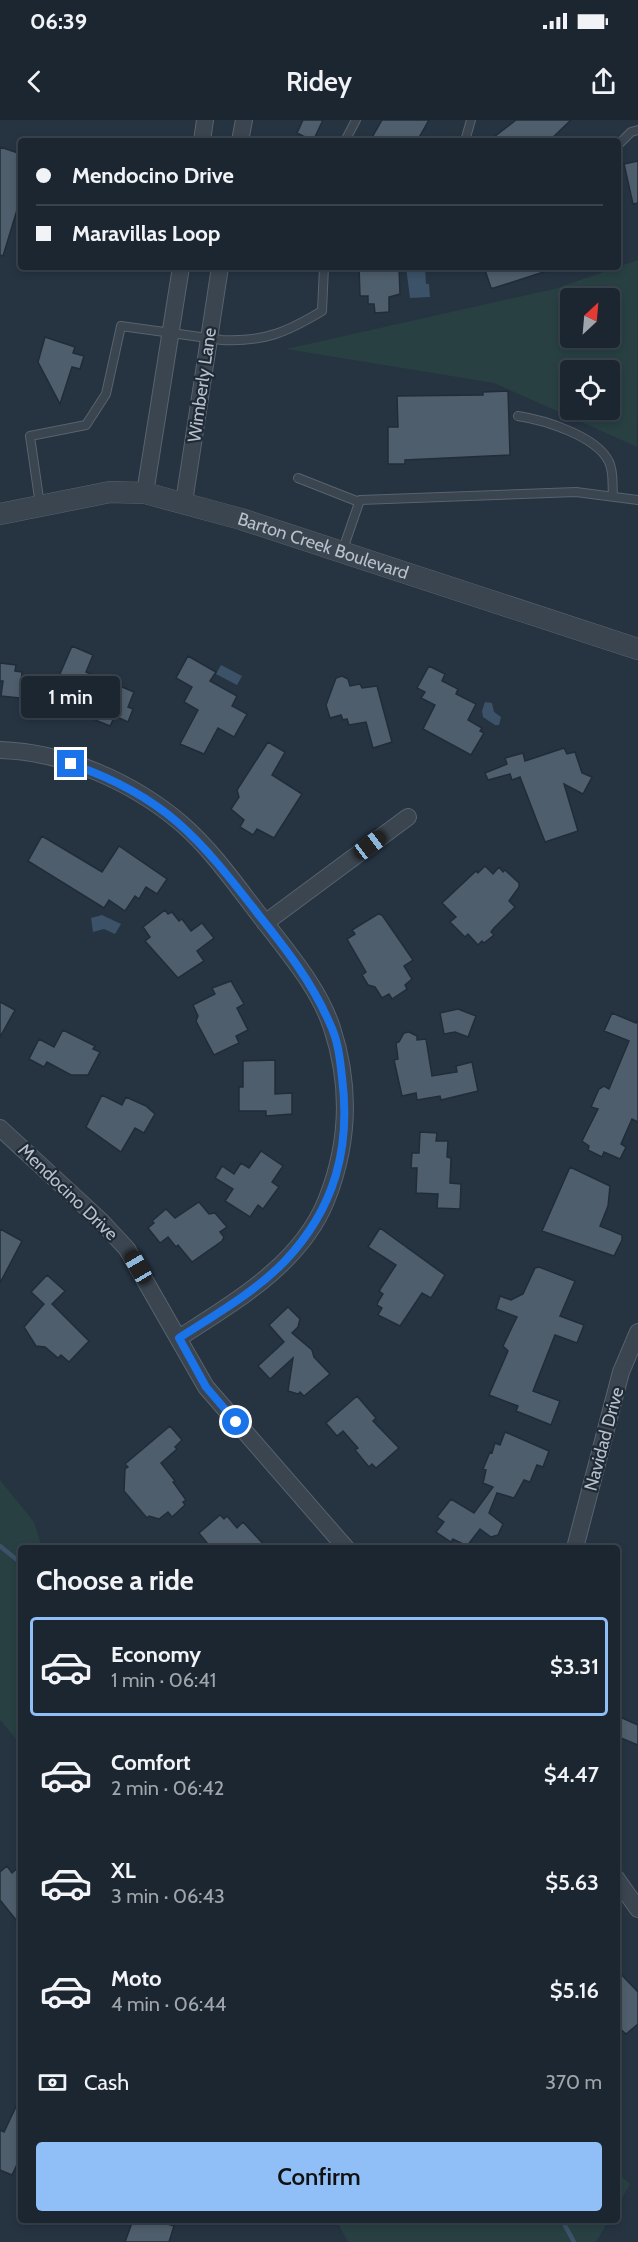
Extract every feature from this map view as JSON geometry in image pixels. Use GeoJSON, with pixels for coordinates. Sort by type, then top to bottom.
{"type":"FeatureCollection","features":[{"type":"Feature","properties":{"kind":"street"},"geometry":{"type":"LineString","coordinates":[[202,138],[205,120]]}},
{"type":"Feature","properties":{"kind":"street"},"geometry":{"type":"LineString","coordinates":[[241,138],[244,120]]}},
{"type":"Feature","properties":{"kind":"street"},"geometry":{"type":"LineString","coordinates":[[145,493],[181,270]]}},
{"type":"Feature","properties":{"kind":"street","name":"Wimberly Lane"},"geometry":{"type":"LineString","coordinates":[[184,502],[220,270]]}},
{"type":"Feature","properties":{"kind":"street","name":"Barton Creek Boulevard"},"geometry":{"type":"LineString","coordinates":[[0,514],[110,492],[145,493],[184,502],[638,649]]}},
{"type":"Feature","properties":{"kind":"street"},"geometry":{"type":"LineString","coordinates":[[0,750],[22,751],[71,764],[130,787],[190,832],[300,966],[332,1026],[341,1067],[345,1136],[326,1203],[310,1230],[284,1262],[247,1293],[179,1338]]}},
{"type":"Feature","properties":{"kind":"street"},"geometry":{"type":"LineString","coordinates":[[265,923],[408,817]]}},
{"type":"Feature","properties":{"kind":"street","name":"Mendocino Drive"},"geometry":{"type":"LineString","coordinates":[[0,1128],[102,1221],[127,1250],[206,1387],[343,1545]]}},
{"type":"Feature","properties":{"kind":"street","name":"Navidad Drive"},"geometry":{"type":"LineString","coordinates":[[576,1545],[621,1372],[638,1332]]}},
{"type":"Feature","properties":{"kind":"street"},"geometry":{"type":"LineString","coordinates":[[620,1884],[638,1909]]}},
{"type":"Feature","properties":{"kind":"lane"},"geometry":{"type":"LineString","coordinates":[[347,138],[356,120]]}},
{"type":"Feature","properties":{"kind":"lane"},"geometry":{"type":"LineString","coordinates":[[466,138],[471,120]]}},
{"type":"Feature","properties":{"kind":"lane"},"geometry":{"type":"LineString","coordinates":[[621,143],[631,132],[638,130]]}},
{"type":"Feature","properties":{"kind":"lane"},"geometry":{"type":"LineString","coordinates":[[40,506],[30,436],[86,425],[106,394],[121,326],[208,340],[239,341],[287,332],[322,311],[324,270]]}},
{"type":"Feature","properties":{"kind":"lane"},"geometry":{"type":"LineString","coordinates":[[518,416],[554,425],[599,450],[609,460],[613,495]]}},
{"type":"Feature","properties":{"kind":"lane"},"geometry":{"type":"LineString","coordinates":[[298,478],[359,502],[360,500],[576,492],[638,500]]}},
{"type":"Feature","properties":{"kind":"lane"},"geometry":{"type":"LineString","coordinates":[[342,552],[359,502]]}},
{"type":"Feature","properties":{"kind":"green space"},"geometry":{"type":"Polygon","coordinates":[[[638,260],[637,447],[577,420],[620,420],[620,360],[560,360],[560,413],[494,383],[286,349],[554,289],[609,270],[621,270],[621,266],[638,260]]]}},
{"type":"Feature","properties":{"kind":"green space"},"geometry":{"type":"Polygon","coordinates":[[[0,1480],[34,1522],[41,1545],[18,1545],[18,1741],[0,1720],[0,1480]]]}},
{"type":"Feature","properties":{"kind":"green space"},"geometry":{"type":"Polygon","coordinates":[[[620,2175],[630,2184],[620,2202],[620,2175]]]}},
{"type":"Feature","properties":{"kind":"green space"},"geometry":{"type":"Polygon","coordinates":[[[338,2223],[607,2223],[596,2242],[348,2242],[338,2223]]]}},
{"type":"Feature","properties":{"kind":"water"},"geometry":{"type":"Polygon","coordinates":[[[406,270],[425,270],[430,297],[410,298],[406,270]]]}},
{"type":"Feature","properties":{"kind":"water"},"geometry":{"type":"Polygon","coordinates":[[[221,665],[242,676],[237,685],[216,674],[221,665]]]}},
{"type":"Feature","properties":{"kind":"water"},"geometry":{"type":"Polygon","coordinates":[[[485,702],[492,703],[494,712],[501,717],[499,725],[483,717],[485,702]]]}},
{"type":"Feature","properties":{"kind":"water"},"geometry":{"type":"Polygon","coordinates":[[[102,915],[121,924],[115,934],[104,929],[93,932],[91,918],[102,915]]]}},
{"type":"Feature","properties":{"kind":"building"},"geometry":{"type":"Polygon","coordinates":[[[303,120],[323,120],[314,138],[307,138],[297,133],[303,120]]]}},
{"type":"Feature","properties":{"kind":"building"},"geometry":{"type":"Polygon","coordinates":[[[382,120],[429,120],[419,138],[372,138],[382,120]]]}},
{"type":"Feature","properties":{"kind":"building"},"geometry":{"type":"Polygon","coordinates":[[[516,120],[571,120],[552,138],[493,138],[516,120]]]}},
{"type":"Feature","properties":{"kind":"building"},"geometry":{"type":"Polygon","coordinates":[[[0,147],[18,153],[18,207],[3,256],[0,255],[0,147]]]}},
{"type":"Feature","properties":{"kind":"building"},"geometry":{"type":"Polygon","coordinates":[[[638,161],[638,203],[633,204],[624,164],[638,161]]]}},
{"type":"Feature","properties":{"kind":"building"},"geometry":{"type":"Polygon","coordinates":[[[359,270],[399,270],[400,294],[389,297],[389,312],[375,313],[374,304],[368,304],[368,296],[360,296],[359,270]]]}},
{"type":"Feature","properties":{"kind":"building"},"geometry":{"type":"Polygon","coordinates":[[[485,270],[550,270],[494,288],[491,288],[485,270]]]}},
{"type":"Feature","properties":{"kind":"building"},"geometry":{"type":"Polygon","coordinates":[[[45,337],[75,347],[73,353],[84,356],[80,369],[72,367],[60,404],[38,362],[45,337]]]}},
{"type":"Feature","properties":{"kind":"building"},"geometry":{"type":"Polygon","coordinates":[[[508,391],[510,455],[405,460],[405,464],[388,464],[388,427],[398,427],[397,396],[483,395],[483,392],[508,391]]]}},
{"type":"Feature","properties":{"kind":"building"},"geometry":{"type":"Polygon","coordinates":[[[72,646],[93,655],[86,672],[134,692],[128,707],[133,709],[128,722],[115,716],[110,726],[78,713],[82,702],[62,690],[67,677],[60,674],[72,646]]]}},
{"type":"Feature","properties":{"kind":"building"},"geometry":{"type":"Polygon","coordinates":[[[188,656],[216,672],[210,681],[237,696],[232,706],[247,714],[234,737],[218,728],[204,754],[180,744],[198,710],[184,702],[192,687],[176,678],[188,656]]]}},
{"type":"Feature","properties":{"kind":"building"},"geometry":{"type":"Polygon","coordinates":[[[0,663],[16,665],[15,671],[22,672],[20,698],[1,696],[3,681],[0,681],[0,663]]]}},
{"type":"Feature","properties":{"kind":"building"},"geometry":{"type":"Polygon","coordinates":[[[429,666],[445,674],[442,681],[458,689],[456,694],[476,704],[468,720],[482,728],[480,731],[484,733],[471,755],[423,729],[435,705],[421,698],[425,692],[417,688],[429,666]]]}},
{"type":"Feature","properties":{"kind":"building"},"geometry":{"type":"Polygon","coordinates":[[[342,676],[348,679],[350,686],[360,684],[362,688],[377,686],[392,742],[373,748],[366,722],[349,725],[347,719],[343,720],[341,715],[330,718],[326,705],[336,678],[342,676]]]}},
{"type":"Feature","properties":{"kind":"building"},"geometry":{"type":"Polygon","coordinates":[[[268,742],[285,752],[272,775],[302,794],[274,838],[257,829],[253,835],[240,827],[244,820],[231,809],[239,797],[237,790],[268,742]]]}},
{"type":"Feature","properties":{"kind":"building"},"geometry":{"type":"Polygon","coordinates":[[[564,748],[567,754],[575,752],[582,773],[592,777],[583,794],[564,784],[578,831],[545,842],[520,777],[512,780],[510,774],[488,780],[485,773],[507,764],[505,758],[523,753],[525,761],[564,748]]]}},
{"type":"Feature","properties":{"kind":"building"},"geometry":{"type":"Polygon","coordinates":[[[42,836],[102,872],[119,846],[167,879],[157,894],[146,887],[139,899],[135,896],[125,911],[109,900],[104,908],[28,861],[42,836]]]}},
{"type":"Feature","properties":{"kind":"building"},"geometry":{"type":"Polygon","coordinates":[[[485,866],[493,874],[499,867],[503,872],[505,870],[519,883],[519,887],[509,901],[515,907],[491,932],[494,935],[478,945],[468,934],[465,937],[450,922],[456,917],[442,903],[476,871],[478,873],[485,866]]]}},
{"type":"Feature","properties":{"kind":"building"},"geometry":{"type":"Polygon","coordinates":[[[165,910],[168,914],[172,912],[179,921],[182,919],[191,931],[202,923],[214,938],[197,951],[204,961],[178,978],[145,941],[150,937],[143,927],[165,910]]]}},
{"type":"Feature","properties":{"kind":"building"},"geometry":{"type":"Polygon","coordinates":[[[378,914],[382,915],[413,960],[404,966],[412,979],[405,985],[407,989],[392,999],[389,994],[382,998],[375,987],[368,985],[362,975],[366,972],[347,939],[355,934],[352,930],[378,914]]]}},
{"type":"Feature","properties":{"kind":"building"},"geometry":{"type":"Polygon","coordinates":[[[231,981],[244,1004],[237,1008],[248,1030],[236,1036],[239,1043],[214,1055],[196,1021],[198,1016],[193,1005],[215,994],[212,988],[231,981]]]}},
{"type":"Feature","properties":{"kind":"building"},"geometry":{"type":"Polygon","coordinates":[[[0,1002],[15,1010],[0,1037],[0,1002]]]}},
{"type":"Feature","properties":{"kind":"building"},"geometry":{"type":"Polygon","coordinates":[[[458,1009],[476,1016],[468,1037],[455,1032],[444,1034],[440,1013],[458,1009]]]}},
{"type":"Feature","properties":{"kind":"building"},"geometry":{"type":"Polygon","coordinates":[[[612,1013],[636,1023],[638,1019],[638,1122],[632,1119],[621,1144],[626,1147],[620,1159],[604,1152],[602,1157],[588,1150],[589,1146],[582,1141],[598,1109],[591,1107],[599,1089],[604,1086],[609,1089],[629,1041],[604,1031],[612,1013]]]}},
{"type":"Feature","properties":{"kind":"building"},"geometry":{"type":"Polygon","coordinates":[[[63,1030],[95,1046],[93,1049],[100,1052],[88,1075],[71,1075],[47,1062],[44,1067],[29,1059],[39,1039],[54,1047],[63,1030]]]}},
{"type":"Feature","properties":{"kind":"building"},"geometry":{"type":"Polygon","coordinates":[[[409,1032],[417,1036],[417,1040],[426,1039],[432,1076],[457,1072],[456,1066],[472,1062],[478,1091],[441,1100],[440,1096],[417,1100],[416,1093],[402,1096],[394,1060],[398,1059],[396,1043],[404,1033],[409,1032]]]}},
{"type":"Feature","properties":{"kind":"building"},"geometry":{"type":"Polygon","coordinates":[[[275,1060],[275,1094],[292,1093],[292,1114],[266,1116],[266,1111],[239,1111],[239,1087],[243,1087],[243,1061],[275,1060]]]}},
{"type":"Feature","properties":{"kind":"building"},"geometry":{"type":"Polygon","coordinates":[[[102,1095],[122,1105],[126,1097],[146,1106],[155,1114],[144,1133],[135,1128],[121,1152],[86,1127],[102,1095]]]}},
{"type":"Feature","properties":{"kind":"building"},"geometry":{"type":"Polygon","coordinates":[[[420,1132],[437,1133],[436,1141],[448,1141],[447,1157],[451,1158],[450,1183],[461,1184],[460,1209],[437,1208],[438,1194],[416,1193],[417,1168],[411,1168],[412,1153],[419,1153],[420,1132]]]}},
{"type":"Feature","properties":{"kind":"building"},"geometry":{"type":"Polygon","coordinates":[[[261,1151],[283,1166],[272,1182],[279,1187],[263,1209],[258,1205],[250,1217],[225,1201],[233,1189],[215,1178],[222,1166],[234,1174],[241,1163],[249,1168],[261,1151]]]}},
{"type":"Feature","properties":{"kind":"building"},"geometry":{"type":"Polygon","coordinates":[[[570,1167],[610,1186],[608,1206],[600,1226],[622,1235],[614,1256],[542,1231],[570,1167]]]}},
{"type":"Feature","properties":{"kind":"building"},"geometry":{"type":"Polygon","coordinates":[[[199,1202],[209,1214],[215,1213],[227,1227],[220,1232],[224,1237],[222,1241],[192,1262],[168,1237],[160,1243],[148,1228],[154,1223],[152,1221],[166,1209],[175,1218],[199,1202]]]}},
{"type":"Feature","properties":{"kind":"building"},"geometry":{"type":"Polygon","coordinates":[[[380,1228],[445,1275],[431,1298],[422,1293],[400,1326],[378,1315],[382,1308],[377,1305],[383,1294],[379,1291],[396,1265],[368,1247],[380,1228]]]}},
{"type":"Feature","properties":{"kind":"building"},"geometry":{"type":"Polygon","coordinates":[[[0,1229],[22,1241],[0,1283],[0,1229]]]}},
{"type":"Feature","properties":{"kind":"building"},"geometry":{"type":"Polygon","coordinates":[[[539,1267],[575,1281],[560,1316],[584,1325],[577,1343],[555,1335],[533,1391],[560,1401],[551,1425],[516,1411],[518,1406],[489,1395],[508,1351],[503,1346],[517,1317],[496,1309],[500,1296],[511,1300],[523,1294],[535,1268],[539,1267]]]}},
{"type":"Feature","properties":{"kind":"building"},"geometry":{"type":"Polygon","coordinates":[[[47,1275],[65,1291],[52,1304],[89,1341],[69,1362],[61,1355],[58,1358],[45,1347],[36,1346],[24,1327],[44,1304],[31,1292],[47,1275]]]}},
{"type":"Feature","properties":{"kind":"building"},"geometry":{"type":"Polygon","coordinates":[[[288,1307],[300,1319],[298,1327],[292,1333],[312,1350],[314,1357],[330,1374],[304,1396],[300,1392],[298,1394],[288,1391],[293,1358],[270,1379],[258,1366],[284,1342],[269,1325],[288,1307]]]}},
{"type":"Feature","properties":{"kind":"building"},"geometry":{"type":"Polygon","coordinates":[[[357,1396],[376,1418],[373,1421],[399,1448],[376,1468],[372,1464],[369,1467],[355,1450],[358,1448],[343,1431],[337,1436],[326,1423],[357,1396]]]}},
{"type":"Feature","properties":{"kind":"building"},"geometry":{"type":"Polygon","coordinates":[[[170,1426],[182,1440],[175,1447],[177,1449],[161,1463],[186,1500],[183,1502],[185,1505],[172,1517],[168,1512],[159,1519],[149,1516],[147,1518],[124,1491],[125,1469],[128,1467],[125,1464],[170,1426]]]}},
{"type":"Feature","properties":{"kind":"building"},"geometry":{"type":"Polygon","coordinates":[[[505,1432],[549,1451],[543,1467],[537,1465],[530,1482],[524,1480],[514,1498],[497,1493],[489,1513],[503,1524],[498,1535],[491,1537],[480,1529],[468,1545],[453,1539],[451,1542],[436,1532],[444,1522],[437,1517],[451,1499],[474,1513],[493,1487],[483,1483],[486,1470],[483,1469],[495,1443],[500,1445],[505,1432]]]}},
{"type":"Feature","properties":{"kind":"building"},"geometry":{"type":"Polygon","coordinates":[[[220,1515],[224,1519],[227,1516],[237,1528],[243,1522],[264,1545],[209,1545],[199,1533],[220,1515]]]}},
{"type":"Feature","properties":{"kind":"building"},"geometry":{"type":"Polygon","coordinates":[[[620,1717],[638,1725],[638,1745],[620,1738],[620,1717]]]}},
{"type":"Feature","properties":{"kind":"building"},"geometry":{"type":"Polygon","coordinates":[[[7,1866],[12,1873],[18,1868],[18,1922],[0,1900],[0,1872],[7,1866]]]}},
{"type":"Feature","properties":{"kind":"building"},"geometry":{"type":"Polygon","coordinates":[[[620,1973],[638,1992],[638,2024],[626,2034],[620,2029],[620,1973]]]}},
{"type":"Feature","properties":{"kind":"building"},"geometry":{"type":"Polygon","coordinates":[[[18,2102],[18,2162],[12,2175],[0,2170],[0,2130],[4,2132],[18,2102]]]}},
{"type":"Feature","properties":{"kind":"building"},"geometry":{"type":"Polygon","coordinates":[[[132,2223],[164,2223],[174,2226],[169,2242],[125,2242],[132,2223]]]}},
{"type":"Feature","properties":{"kind":"waterway"},"geometry":{"type":"LineString","coordinates":[[0,1546],[18,1561]]}},
{"type":"Feature","properties":{"kind":"waterway"},"geometry":{"type":"LineString","coordinates":[[564,2223],[574,2242]]}},
{"type":"Feature","properties":{"kind":"route"},"geometry":{"type":"LineString","coordinates":[[71,764],[130,787],[182,824],[205,847],[300,966],[332,1026],[344,1090],[345,1136],[326,1203],[310,1230],[284,1262],[247,1293],[179,1338],[206,1387],[236,1422]]}}]}
